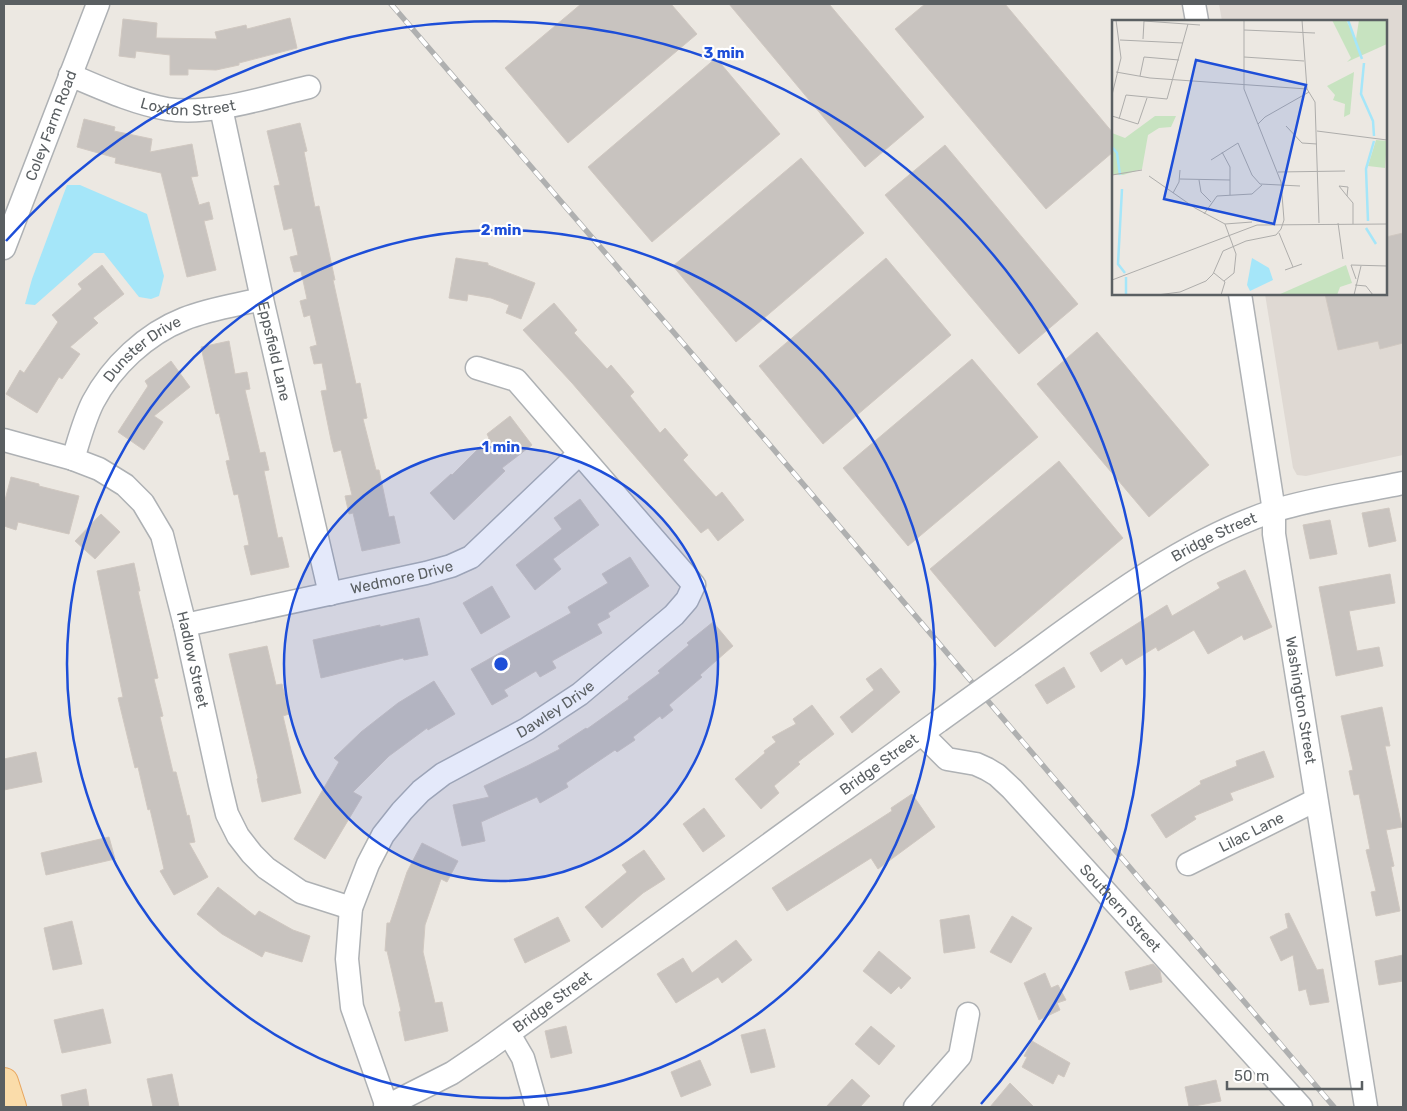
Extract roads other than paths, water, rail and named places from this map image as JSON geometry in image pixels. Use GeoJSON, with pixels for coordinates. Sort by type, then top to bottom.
{"type":"FeatureCollection","features":[{"type":"Feature","properties":{"kind":"main road"},"geometry":{"type":"LineString","coordinates":[[4,1082],[12,1107]]}},
{"type":"Feature","properties":{"kind":"street","name":"Coley Farm Road"},"geometry":{"type":"LineString","coordinates":[[4,248],[98,4]]}},
{"type":"Feature","properties":{"kind":"street"},"geometry":{"type":"LineString","coordinates":[[1194,4],[1197,20]]}},
{"type":"Feature","properties":{"kind":"street","name":"Loxton Street"},"geometry":{"type":"LineString","coordinates":[[70,75],[140,102],[168,109],[193,111],[221,108],[309,87]]}},
{"type":"Feature","properties":{"kind":"street","name":"Eppsfield Lane"},"geometry":{"type":"LineString","coordinates":[[221,108],[262,299],[330,594]]}},
{"type":"Feature","properties":{"kind":"street","name":"Washington Street"},"geometry":{"type":"LineString","coordinates":[[1240,295],[1274,511],[1274,534],[1366,1107]]}},
{"type":"Feature","properties":{"kind":"street","name":"Dunster Drive"},"geometry":{"type":"LineString","coordinates":[[72,459],[94,402],[106,382],[133,352],[165,328],[186,318],[262,299]]}},
{"type":"Feature","properties":{"kind":"street","name":"Dawley Drive"},"geometry":{"type":"LineString","coordinates":[[386,1107],[352,1007],[347,960],[351,908],[368,864],[383,835],[402,811],[442,774],[527,730],[580,694],[674,615],[688,600],[694,585],[516,380],[477,368]]}},
{"type":"Feature","properties":{"kind":"street","name":"Hadlow Street"},"geometry":{"type":"LineString","coordinates":[[4,440],[72,459],[99,470],[125,485],[143,503],[162,535],[185,624],[222,795],[227,814],[238,836],[266,868],[301,892],[351,908]]}},
{"type":"Feature","properties":{"kind":"street","name":"Wedmore Drive"},"geometry":{"type":"LineString","coordinates":[[185,624],[330,594],[451,566],[471,557],[579,454]]}},
{"type":"Feature","properties":{"kind":"street","name":"Bridge Street"},"geometry":{"type":"LineString","coordinates":[[386,1107],[452,1073],[509,1034],[1088,613],[1168,561],[1228,530],[1274,511],[1403,483]]}},
{"type":"Feature","properties":{"kind":"street","name":"Southern Street"},"geometry":{"type":"LineString","coordinates":[[930,728],[947,759],[976,764],[987,769],[997,775],[1012,789],[1301,1107]]}},
{"type":"Feature","properties":{"kind":"street","name":"Lilac Lane"},"geometry":{"type":"LineString","coordinates":[[1188,864],[1316,800]]}},
{"type":"Feature","properties":{"kind":"street"},"geometry":{"type":"LineString","coordinates":[[915,1107],[960,1056],[968,1014]]}},
{"type":"Feature","properties":{"kind":"street"},"geometry":{"type":"LineString","coordinates":[[509,1034],[523,1058],[536,1107]]}},
{"type":"Feature","properties":{"kind":"water"},"geometry":{"type":"Polygon","coordinates":[[[67,185],[80,185],[147,214],[164,276],[159,296],[151,299],[139,297],[104,253],[94,253],[35,305],[25,304],[32,279],[67,185]]]}},
{"type":"Feature","properties":{"kind":"railway"},"geometry":{"type":"LineString","coordinates":[[391,4],[688,349],[1334,1107]]}}]}
